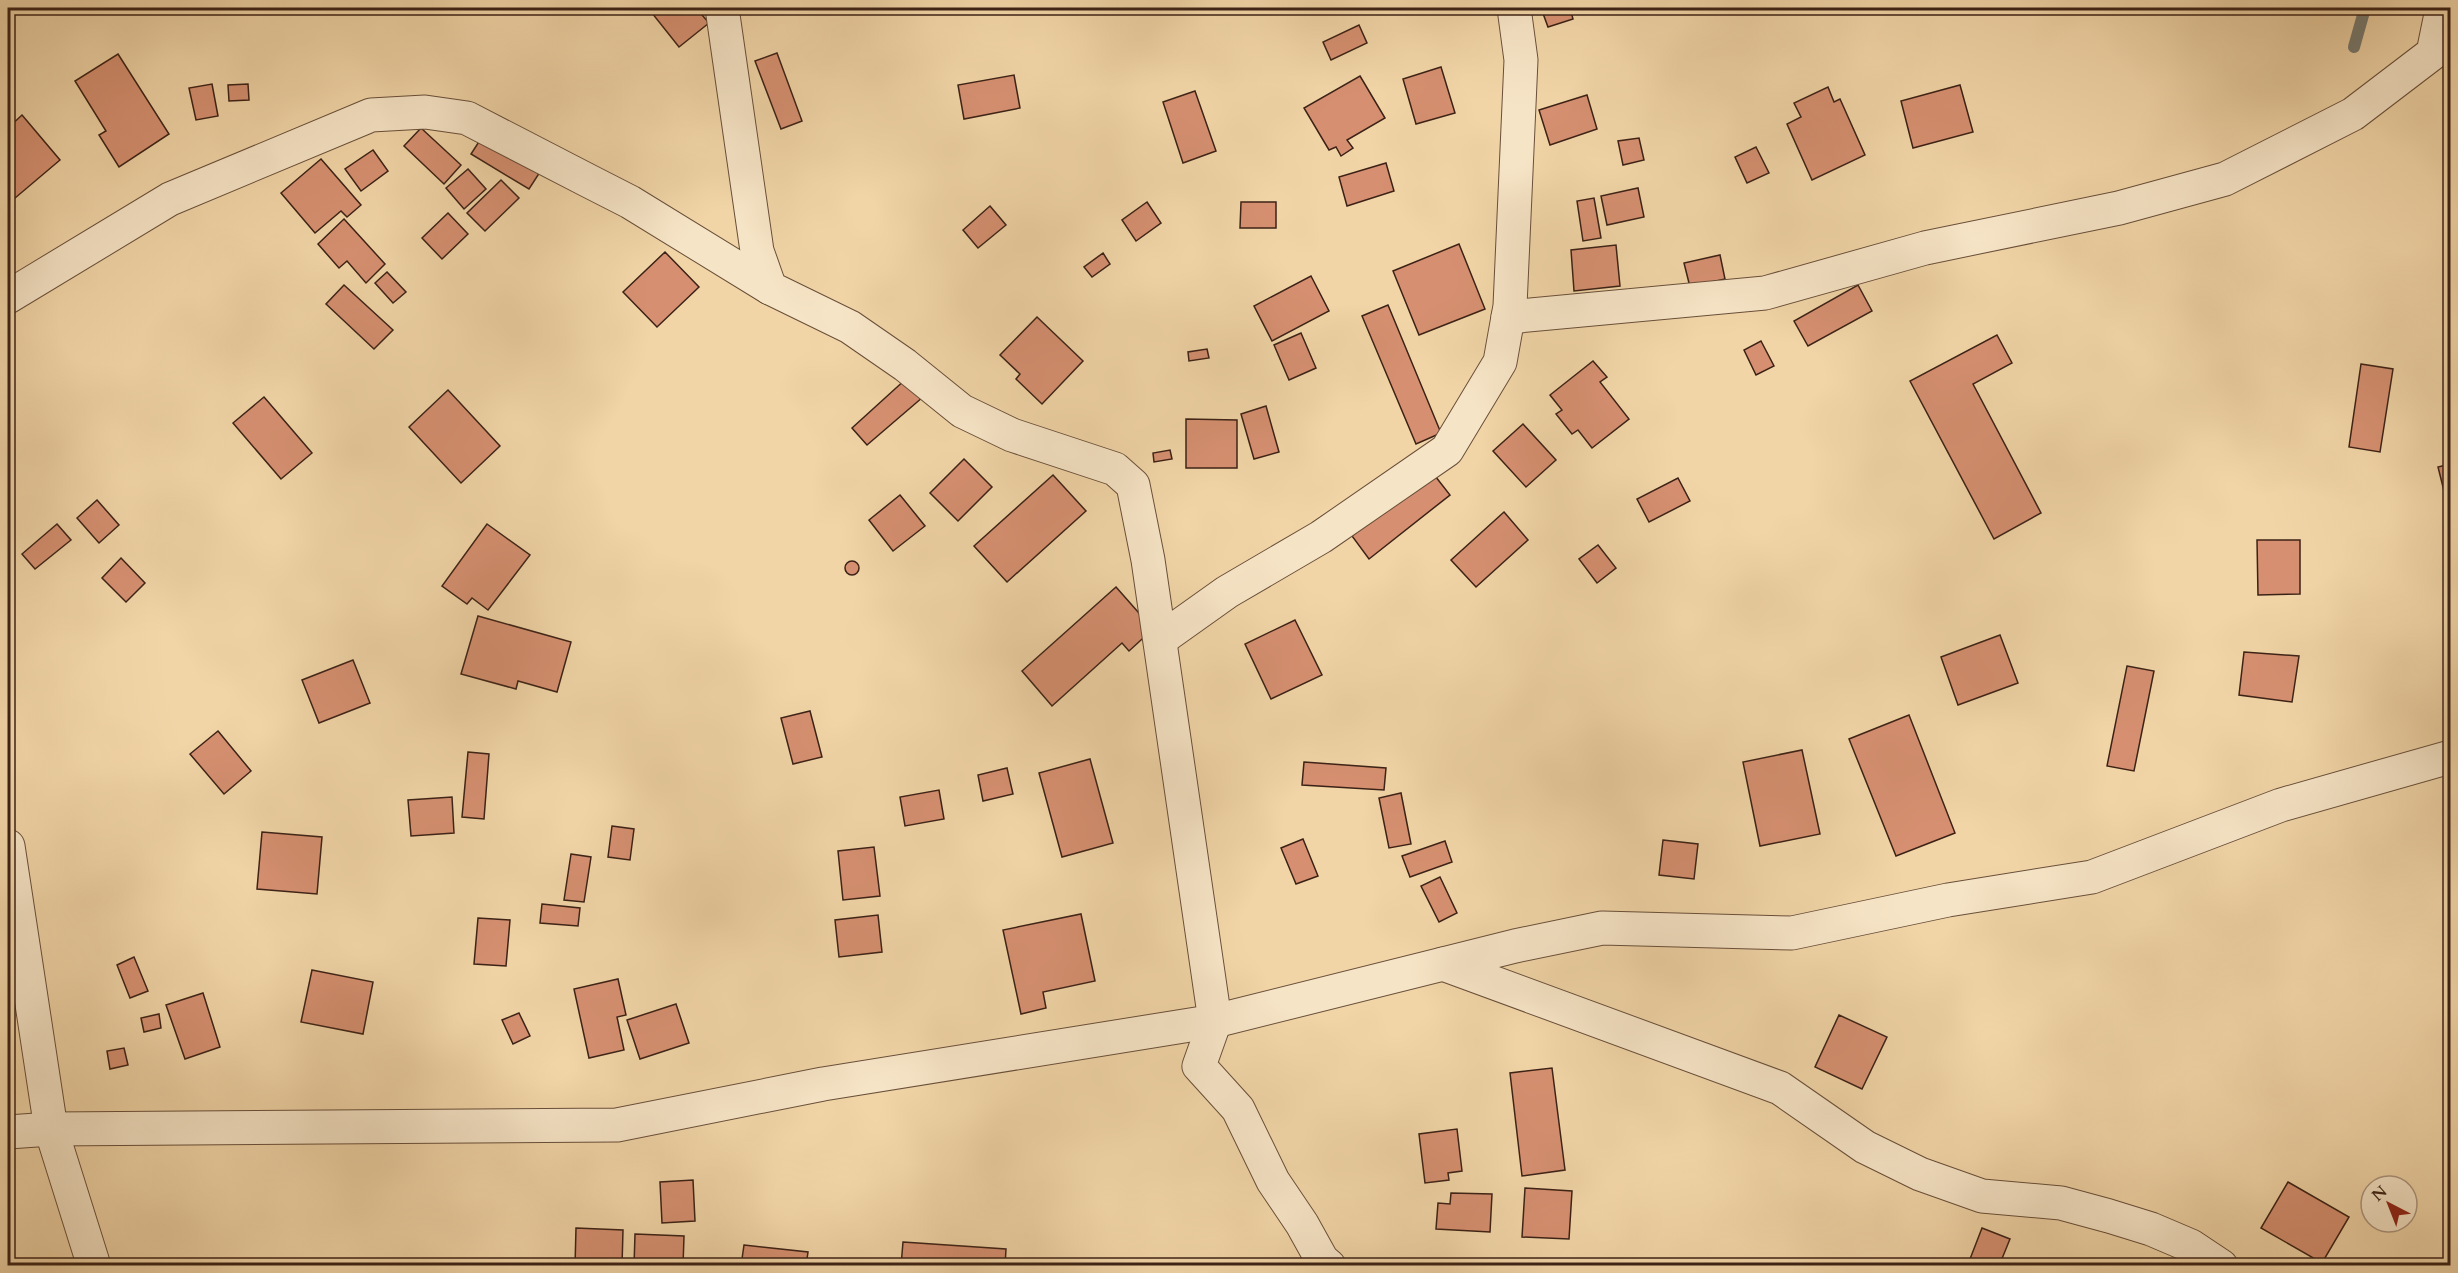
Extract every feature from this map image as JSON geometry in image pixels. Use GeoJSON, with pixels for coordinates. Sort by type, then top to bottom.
{"type":"FeatureCollection","features":[{"type":"Feature","properties":{"kind":"street"},"geometry":{"type":"LineString","coordinates":[[722,8],[734,105],[757,251],[770,288]]}},
{"type":"Feature","properties":{"kind":"street"},"geometry":{"type":"LineString","coordinates":[[1160,637],[1168,634],[1227,592],[1321,537],[1447,450],[1500,362],[1508,317],[1521,60],[1514,8]]}},
{"type":"Feature","properties":{"kind":"street"},"geometry":{"type":"LineString","coordinates":[[1508,317],[1765,293],[1925,248],[2119,208],[2225,179],[2353,114],[2433,53],[2440,8]]}},
{"type":"Feature","properties":{"kind":"street"},"geometry":{"type":"LineString","coordinates":[[8,297],[170,199],[371,115],[425,112],[467,118],[630,202],[770,288],[850,327],[905,365],[962,411],[1012,435],[1115,469],[1133,485],[1148,560],[1215,1021],[1199,1066],[1238,1109],[1273,1181],[1302,1224],[1322,1260],[1329,1266]]}},
{"type":"Feature","properties":{"kind":"street"},"geometry":{"type":"LineString","coordinates":[[8,1132],[51,1129],[617,1125],[824,1084],[1215,1021],[1515,946],[1602,928],[1792,933],[1948,900],[2092,877],[2281,805],[2451,757]]}},
{"type":"Feature","properties":{"kind":"street"},"geometry":{"type":"LineString","coordinates":[[8,846],[51,1129],[94,1266]]}},
{"type":"Feature","properties":{"kind":"street"},"geometry":{"type":"LineString","coordinates":[[1443,964],[1780,1088],[1865,1147],[1920,1174],[1982,1196],[2061,1203],[2109,1216],[2151,1229],[2190,1246],[2221,1266]]}},
{"type":"Feature","properties":{"kind":"building"},"geometry":{"type":"Polygon","coordinates":[[[648,8],[696,8],[709,23],[679,47],[648,8]]]}},
{"type":"Feature","properties":{"kind":"building"},"geometry":{"type":"Polygon","coordinates":[[[1541,8],[1570,8],[1573,19],[1548,27],[1541,8]]]}},
{"type":"Feature","properties":{"kind":"building"},"geometry":{"type":"Polygon","coordinates":[[[1359,25],[1367,43],[1331,60],[1323,42],[1359,25]]]}},
{"type":"Feature","properties":{"kind":"building"},"geometry":{"type":"Polygon","coordinates":[[[777,53],[802,121],[781,129],[755,61],[777,53]]]}},
{"type":"Feature","properties":{"kind":"building"},"geometry":{"type":"Polygon","coordinates":[[[118,54],[169,134],[119,167],[99,135],[106,131],[75,81],[118,54]]]}},
{"type":"Feature","properties":{"kind":"building"},"geometry":{"type":"Polygon","coordinates":[[[1441,67],[1455,113],[1416,124],[1403,79],[1441,67]]]}},
{"type":"Feature","properties":{"kind":"building"},"geometry":{"type":"Polygon","coordinates":[[[1014,75],[1020,108],[964,119],[958,85],[1014,75]]]}},
{"type":"Feature","properties":{"kind":"building"},"geometry":{"type":"Polygon","coordinates":[[[1360,76],[1385,118],[1347,140],[1353,148],[1341,156],[1336,147],[1329,150],[1304,108],[1360,76]]]}},
{"type":"Feature","properties":{"kind":"building"},"geometry":{"type":"Polygon","coordinates":[[[212,84],[218,116],[196,120],[189,88],[212,84]]]}},
{"type":"Feature","properties":{"kind":"building"},"geometry":{"type":"Polygon","coordinates":[[[248,84],[249,100],[229,101],[228,85],[248,84]]]}},
{"type":"Feature","properties":{"kind":"building"},"geometry":{"type":"Polygon","coordinates":[[[1960,85],[1973,132],[1913,148],[1901,101],[1960,85]]]}},
{"type":"Feature","properties":{"kind":"building"},"geometry":{"type":"Polygon","coordinates":[[[1828,87],[1834,102],[1840,99],[1865,155],[1812,180],[1787,124],[1801,117],[1794,103],[1828,87]]]}},
{"type":"Feature","properties":{"kind":"building"},"geometry":{"type":"Polygon","coordinates":[[[1195,91],[1216,151],[1183,163],[1163,102],[1195,91]]]}},
{"type":"Feature","properties":{"kind":"building"},"geometry":{"type":"Polygon","coordinates":[[[1587,95],[1597,129],[1550,145],[1539,110],[1587,95]]]}},
{"type":"Feature","properties":{"kind":"building"},"geometry":{"type":"Polygon","coordinates":[[[22,115],[60,160],[8,204],[8,128],[22,115]]]}},
{"type":"Feature","properties":{"kind":"building"},"geometry":{"type":"Polygon","coordinates":[[[421,128],[461,165],[444,184],[404,146],[421,128]]]}},
{"type":"Feature","properties":{"kind":"building"},"geometry":{"type":"Polygon","coordinates":[[[482,137],[540,172],[529,189],[471,154],[482,137]]]}},
{"type":"Feature","properties":{"kind":"building"},"geometry":{"type":"Polygon","coordinates":[[[1639,138],[1644,160],[1623,165],[1618,141],[1639,138]]]}},
{"type":"Feature","properties":{"kind":"building"},"geometry":{"type":"Polygon","coordinates":[[[1756,147],[1769,173],[1747,183],[1735,157],[1756,147]]]}},
{"type":"Feature","properties":{"kind":"building"},"geometry":{"type":"Polygon","coordinates":[[[373,150],[388,171],[361,191],[345,169],[373,150]]]}},
{"type":"Feature","properties":{"kind":"building"},"geometry":{"type":"Polygon","coordinates":[[[321,159],[361,205],[347,217],[341,211],[315,233],[281,193],[321,159]]]}},
{"type":"Feature","properties":{"kind":"building"},"geometry":{"type":"Polygon","coordinates":[[[1386,163],[1394,191],[1347,206],[1339,177],[1386,163]]]}},
{"type":"Feature","properties":{"kind":"building"},"geometry":{"type":"Polygon","coordinates":[[[468,169],[486,189],[464,209],[446,188],[468,169]]]}},
{"type":"Feature","properties":{"kind":"building"},"geometry":{"type":"Polygon","coordinates":[[[501,180],[519,198],[485,231],[467,213],[501,180]]]}},
{"type":"Feature","properties":{"kind":"building"},"geometry":{"type":"Polygon","coordinates":[[[1638,188],[1644,217],[1607,225],[1601,196],[1638,188]]]}},
{"type":"Feature","properties":{"kind":"building"},"geometry":{"type":"Polygon","coordinates":[[[1594,198],[1601,238],[1583,241],[1577,201],[1594,198]]]}},
{"type":"Feature","properties":{"kind":"building"},"geometry":{"type":"Polygon","coordinates":[[[1147,202],[1161,223],[1136,241],[1122,220],[1147,202]]]}},
{"type":"Feature","properties":{"kind":"building"},"geometry":{"type":"Polygon","coordinates":[[[1241,202],[1276,202],[1276,228],[1240,228],[1241,202]]]}},
{"type":"Feature","properties":{"kind":"building"},"geometry":{"type":"Polygon","coordinates":[[[990,206],[1006,225],[978,248],[963,230],[990,206]]]}},
{"type":"Feature","properties":{"kind":"building"},"geometry":{"type":"Polygon","coordinates":[[[448,213],[468,234],[442,259],[422,238],[448,213]]]}},
{"type":"Feature","properties":{"kind":"building"},"geometry":{"type":"Polygon","coordinates":[[[344,219],[385,264],[366,283],[347,261],[339,268],[318,244],[344,219]]]}},
{"type":"Feature","properties":{"kind":"building"},"geometry":{"type":"Polygon","coordinates":[[[1459,244],[1485,309],[1419,335],[1393,271],[1459,244]]]}},
{"type":"Feature","properties":{"kind":"building"},"geometry":{"type":"Polygon","coordinates":[[[1616,245],[1620,286],[1574,291],[1571,250],[1616,245]]]}},
{"type":"Feature","properties":{"kind":"building"},"geometry":{"type":"Polygon","coordinates":[[[665,252],[699,287],[657,327],[623,292],[665,252]]]}},
{"type":"Feature","properties":{"kind":"building"},"geometry":{"type":"Polygon","coordinates":[[[1103,253],[1110,264],[1092,277],[1084,267],[1103,253]]]}},
{"type":"Feature","properties":{"kind":"building"},"geometry":{"type":"Polygon","coordinates":[[[1720,255],[1725,279],[1690,287],[1684,263],[1720,255]]]}},
{"type":"Feature","properties":{"kind":"building"},"geometry":{"type":"Polygon","coordinates":[[[387,272],[406,292],[393,303],[375,283],[387,272]]]}},
{"type":"Feature","properties":{"kind":"building"},"geometry":{"type":"Polygon","coordinates":[[[1311,276],[1329,311],[1272,341],[1254,306],[1311,276]]]}},
{"type":"Feature","properties":{"kind":"building"},"geometry":{"type":"Polygon","coordinates":[[[344,285],[393,330],[374,349],[326,304],[344,285]]]}},
{"type":"Feature","properties":{"kind":"building"},"geometry":{"type":"Polygon","coordinates":[[[1858,285],[1872,311],[1808,346],[1794,321],[1858,285]]]}},
{"type":"Feature","properties":{"kind":"building"},"geometry":{"type":"Polygon","coordinates":[[[1388,305],[1441,433],[1416,444],[1362,316],[1388,305]]]}},
{"type":"Feature","properties":{"kind":"building"},"geometry":{"type":"Polygon","coordinates":[[[1037,317],[1083,361],[1042,404],[1016,379],[1020,374],[1000,355],[1037,317]]]}},
{"type":"Feature","properties":{"kind":"building"},"geometry":{"type":"Polygon","coordinates":[[[1301,333],[1316,368],[1289,380],[1274,345],[1301,333]]]}},
{"type":"Feature","properties":{"kind":"building"},"geometry":{"type":"Polygon","coordinates":[[[1997,335],[2012,363],[1973,384],[2041,513],[1994,539],[1910,381],[1997,335]]]}},
{"type":"Feature","properties":{"kind":"building"},"geometry":{"type":"Polygon","coordinates":[[[1761,341],[1774,366],[1756,375],[1744,350],[1761,341]]]}},
{"type":"Feature","properties":{"kind":"building"},"geometry":{"type":"Polygon","coordinates":[[[1207,349],[1209,358],[1189,361],[1188,352],[1207,349]]]}},
{"type":"Feature","properties":{"kind":"building"},"geometry":{"type":"Polygon","coordinates":[[[1593,361],[1607,377],[1600,382],[1629,419],[1592,448],[1578,430],[1572,434],[1556,414],[1562,410],[1550,395],[1593,361]]]}},
{"type":"Feature","properties":{"kind":"building"},"geometry":{"type":"Polygon","coordinates":[[[2361,364],[2393,369],[2380,452],[2349,447],[2361,364]]]}},
{"type":"Feature","properties":{"kind":"building"},"geometry":{"type":"Polygon","coordinates":[[[907,378],[923,397],[867,445],[852,428],[907,378]]]}},
{"type":"Feature","properties":{"kind":"building"},"geometry":{"type":"Polygon","coordinates":[[[448,390],[500,446],[461,483],[409,427],[448,390]]]}},
{"type":"Feature","properties":{"kind":"building"},"geometry":{"type":"Polygon","coordinates":[[[264,397],[312,453],[281,479],[233,423],[264,397]]]}},
{"type":"Feature","properties":{"kind":"building"},"geometry":{"type":"Polygon","coordinates":[[[1266,406],[1279,452],[1254,459],[1241,414],[1266,406]]]}},
{"type":"Feature","properties":{"kind":"building"},"geometry":{"type":"Polygon","coordinates":[[[1186,419],[1237,420],[1237,468],[1186,468],[1186,419]]]}},
{"type":"Feature","properties":{"kind":"building"},"geometry":{"type":"Polygon","coordinates":[[[1523,424],[1556,460],[1526,487],[1493,451],[1523,424]]]}},
{"type":"Feature","properties":{"kind":"building"},"geometry":{"type":"Polygon","coordinates":[[[1170,450],[1172,459],[1154,462],[1153,453],[1170,450]]]}},
{"type":"Feature","properties":{"kind":"building"},"geometry":{"type":"Polygon","coordinates":[[[964,459],[992,487],[958,521],[930,493],[964,459]]]}},
{"type":"Feature","properties":{"kind":"building"},"geometry":{"type":"Polygon","coordinates":[[[2450,464],[2450,515],[2438,467],[2450,464]]]}},
{"type":"Feature","properties":{"kind":"building"},"geometry":{"type":"Polygon","coordinates":[[[1432,472],[1450,495],[1369,559],[1352,536],[1432,472]]]}},
{"type":"Feature","properties":{"kind":"building"},"geometry":{"type":"Polygon","coordinates":[[[1053,475],[1086,511],[1007,582],[974,546],[1053,475]]]}},
{"type":"Feature","properties":{"kind":"building"},"geometry":{"type":"Polygon","coordinates":[[[1678,478],[1690,501],[1649,522],[1637,499],[1678,478]]]}},
{"type":"Feature","properties":{"kind":"building"},"geometry":{"type":"Polygon","coordinates":[[[900,495],[925,526],[893,551],[869,520],[900,495]]]}},
{"type":"Feature","properties":{"kind":"building"},"geometry":{"type":"Polygon","coordinates":[[[97,500],[119,525],[99,543],[77,518],[97,500]]]}},
{"type":"Feature","properties":{"kind":"building"},"geometry":{"type":"Polygon","coordinates":[[[1504,512],[1528,540],[1476,587],[1451,560],[1504,512]]]}},
{"type":"Feature","properties":{"kind":"building"},"geometry":{"type":"Polygon","coordinates":[[[57,524],[71,540],[35,569],[22,554],[57,524]]]}},
{"type":"Feature","properties":{"kind":"building"},"geometry":{"type":"Polygon","coordinates":[[[487,524],[530,555],[488,610],[472,598],[467,604],[442,586],[487,524]]]}},
{"type":"Feature","properties":{"kind":"building"},"geometry":{"type":"Polygon","coordinates":[[[2257,540],[2300,540],[2300,594],[2258,595],[2257,540]]]}},
{"type":"Feature","properties":{"kind":"building"},"geometry":{"type":"Polygon","coordinates":[[[1598,545],[1616,568],[1597,583],[1579,559],[1598,545]]]}},
{"type":"Feature","properties":{"kind":"building"},"geometry":{"type":"Polygon","coordinates":[[[121,558],[145,583],[126,602],[102,578],[121,558]]]}},
{"type":"Feature","properties":{"kind":"building"},"geometry":{"type":"Polygon","coordinates":[[[852,561],[857,563],[859,568],[857,573],[852,575],[847,573],[845,568],[847,563],[852,561]]]}},
{"type":"Feature","properties":{"kind":"building"},"geometry":{"type":"Polygon","coordinates":[[[1116,587],[1153,629],[1129,651],[1122,643],[1052,706],[1022,671],[1116,587]]]}},
{"type":"Feature","properties":{"kind":"building"},"geometry":{"type":"Polygon","coordinates":[[[478,616],[571,642],[557,692],[518,681],[516,689],[461,674],[478,616]]]}},
{"type":"Feature","properties":{"kind":"building"},"geometry":{"type":"Polygon","coordinates":[[[1295,620],[1322,675],[1271,699],[1245,644],[1295,620]]]}},
{"type":"Feature","properties":{"kind":"building"},"geometry":{"type":"Polygon","coordinates":[[[2000,635],[2018,683],[1958,705],[1941,657],[2000,635]]]}},
{"type":"Feature","properties":{"kind":"building"},"geometry":{"type":"Polygon","coordinates":[[[2244,652],[2299,656],[2292,702],[2239,695],[2244,652]]]}},
{"type":"Feature","properties":{"kind":"building"},"geometry":{"type":"Polygon","coordinates":[[[353,660],[370,703],[319,723],[302,680],[353,660]]]}},
{"type":"Feature","properties":{"kind":"building"},"geometry":{"type":"Polygon","coordinates":[[[2127,666],[2154,671],[2134,771],[2107,766],[2127,666]]]}},
{"type":"Feature","properties":{"kind":"building"},"geometry":{"type":"Polygon","coordinates":[[[810,711],[822,757],[793,764],[781,718],[810,711]]]}},
{"type":"Feature","properties":{"kind":"building"},"geometry":{"type":"Polygon","coordinates":[[[1909,715],[1955,833],[1896,856],[1849,739],[1909,715]]]}},
{"type":"Feature","properties":{"kind":"building"},"geometry":{"type":"Polygon","coordinates":[[[218,731],[251,771],[224,794],[190,754],[218,731]]]}},
{"type":"Feature","properties":{"kind":"building"},"geometry":{"type":"Polygon","coordinates":[[[1802,750],[1820,834],[1760,846],[1743,762],[1802,750]]]}},
{"type":"Feature","properties":{"kind":"building"},"geometry":{"type":"Polygon","coordinates":[[[468,752],[489,754],[484,819],[462,817],[468,752]]]}},
{"type":"Feature","properties":{"kind":"building"},"geometry":{"type":"Polygon","coordinates":[[[1090,759],[1113,843],[1062,857],[1039,773],[1090,759]]]}},
{"type":"Feature","properties":{"kind":"building"},"geometry":{"type":"Polygon","coordinates":[[[1304,762],[1386,768],[1384,790],[1302,785],[1304,762]]]}},
{"type":"Feature","properties":{"kind":"building"},"geometry":{"type":"Polygon","coordinates":[[[1007,768],[1013,794],[983,801],[978,775],[1007,768]]]}},
{"type":"Feature","properties":{"kind":"building"},"geometry":{"type":"Polygon","coordinates":[[[939,790],[944,819],[905,826],[900,797],[939,790]]]}},
{"type":"Feature","properties":{"kind":"building"},"geometry":{"type":"Polygon","coordinates":[[[1401,793],[1411,844],[1389,848],[1379,798],[1401,793]]]}},
{"type":"Feature","properties":{"kind":"building"},"geometry":{"type":"Polygon","coordinates":[[[452,797],[454,833],[411,836],[408,800],[452,797]]]}},
{"type":"Feature","properties":{"kind":"building"},"geometry":{"type":"Polygon","coordinates":[[[612,826],[634,829],[630,860],[608,857],[612,826]]]}},
{"type":"Feature","properties":{"kind":"building"},"geometry":{"type":"Polygon","coordinates":[[[262,832],[322,837],[317,894],[257,889],[262,832]]]}},
{"type":"Feature","properties":{"kind":"building"},"geometry":{"type":"Polygon","coordinates":[[[1303,839],[1318,876],[1296,884],[1281,848],[1303,839]]]}},
{"type":"Feature","properties":{"kind":"building"},"geometry":{"type":"Polygon","coordinates":[[[1663,840],[1698,844],[1694,879],[1659,875],[1663,840]]]}},
{"type":"Feature","properties":{"kind":"building"},"geometry":{"type":"Polygon","coordinates":[[[1445,841],[1452,862],[1410,877],[1402,856],[1445,841]]]}},
{"type":"Feature","properties":{"kind":"building"},"geometry":{"type":"Polygon","coordinates":[[[874,847],[880,896],[843,900],[838,851],[874,847]]]}},
{"type":"Feature","properties":{"kind":"building"},"geometry":{"type":"Polygon","coordinates":[[[571,854],[591,857],[584,902],[564,900],[571,854]]]}},
{"type":"Feature","properties":{"kind":"building"},"geometry":{"type":"Polygon","coordinates":[[[1440,877],[1457,913],[1439,922],[1421,886],[1440,877]]]}},
{"type":"Feature","properties":{"kind":"building"},"geometry":{"type":"Polygon","coordinates":[[[542,904],[580,908],[578,926],[540,923],[542,904]]]}},
{"type":"Feature","properties":{"kind":"building"},"geometry":{"type":"Polygon","coordinates":[[[1081,914],[1095,981],[1043,992],[1046,1008],[1021,1014],[1003,930],[1081,914]]]}},
{"type":"Feature","properties":{"kind":"building"},"geometry":{"type":"Polygon","coordinates":[[[878,915],[882,952],[839,957],[835,920],[878,915]]]}},
{"type":"Feature","properties":{"kind":"building"},"geometry":{"type":"Polygon","coordinates":[[[478,918],[510,920],[506,966],[474,964],[478,918]]]}},
{"type":"Feature","properties":{"kind":"building"},"geometry":{"type":"Polygon","coordinates":[[[134,957],[148,991],[130,998],[117,965],[134,957]]]}},
{"type":"Feature","properties":{"kind":"building"},"geometry":{"type":"Polygon","coordinates":[[[312,970],[373,982],[363,1034],[301,1022],[312,970]]]}},
{"type":"Feature","properties":{"kind":"building"},"geometry":{"type":"Polygon","coordinates":[[[618,979],[626,1015],[617,1017],[624,1050],[589,1058],[574,989],[618,979]]]}},
{"type":"Feature","properties":{"kind":"building"},"geometry":{"type":"Polygon","coordinates":[[[203,993],[220,1047],[185,1059],[166,1005],[203,993]]]}},
{"type":"Feature","properties":{"kind":"building"},"geometry":{"type":"Polygon","coordinates":[[[676,1004],[689,1043],[640,1059],[627,1020],[676,1004]]]}},
{"type":"Feature","properties":{"kind":"building"},"geometry":{"type":"Polygon","coordinates":[[[519,1013],[530,1036],[513,1044],[502,1020],[519,1013]]]}},
{"type":"Feature","properties":{"kind":"building"},"geometry":{"type":"Polygon","coordinates":[[[159,1014],[161,1028],[144,1032],[141,1018],[159,1014]]]}},
{"type":"Feature","properties":{"kind":"building"},"geometry":{"type":"Polygon","coordinates":[[[1839,1015],[1887,1037],[1862,1089],[1815,1067],[1839,1015]]]}},
{"type":"Feature","properties":{"kind":"building"},"geometry":{"type":"Polygon","coordinates":[[[124,1048],[128,1065],[110,1069],[107,1051],[124,1048]]]}},
{"type":"Feature","properties":{"kind":"building"},"geometry":{"type":"Polygon","coordinates":[[[1552,1068],[1565,1170],[1522,1176],[1510,1073],[1552,1068]]]}},
{"type":"Feature","properties":{"kind":"building"},"geometry":{"type":"Polygon","coordinates":[[[1457,1129],[1462,1171],[1448,1173],[1449,1180],[1425,1183],[1419,1134],[1457,1129]]]}},
{"type":"Feature","properties":{"kind":"building"},"geometry":{"type":"Polygon","coordinates":[[[693,1180],[695,1221],[662,1223],[660,1182],[693,1180]]]}},
{"type":"Feature","properties":{"kind":"building"},"geometry":{"type":"Polygon","coordinates":[[[2288,1182],[2349,1217],[2322,1263],[2261,1228],[2288,1182]]]}},
{"type":"Feature","properties":{"kind":"building"},"geometry":{"type":"Polygon","coordinates":[[[1525,1188],[1572,1191],[1569,1239],[1522,1237],[1525,1188]]]}},
{"type":"Feature","properties":{"kind":"building"},"geometry":{"type":"Polygon","coordinates":[[[1451,1193],[1492,1194],[1490,1232],[1436,1229],[1438,1203],[1450,1204],[1451,1193]]]}},
{"type":"Feature","properties":{"kind":"building"},"geometry":{"type":"Polygon","coordinates":[[[576,1228],[623,1230],[622,1266],[575,1266],[576,1228]]]}},
{"type":"Feature","properties":{"kind":"building"},"geometry":{"type":"Polygon","coordinates":[[[1982,1228],[2010,1239],[1999,1266],[1987,1266],[1970,1259],[1982,1228]]]}},
{"type":"Feature","properties":{"kind":"building"},"geometry":{"type":"Polygon","coordinates":[[[635,1234],[684,1236],[683,1266],[634,1266],[635,1234]]]}},
{"type":"Feature","properties":{"kind":"building"},"geometry":{"type":"Polygon","coordinates":[[[903,1242],[1006,1249],[1005,1266],[901,1266],[903,1242]]]}},
{"type":"Feature","properties":{"kind":"building"},"geometry":{"type":"Polygon","coordinates":[[[744,1245],[808,1252],[806,1266],[741,1266],[744,1245]]]}},
{"type":"Feature","properties":{"kind":"waterway"},"geometry":{"type":"LineString","coordinates":[[2354,47],[2365,8]]}}]}
